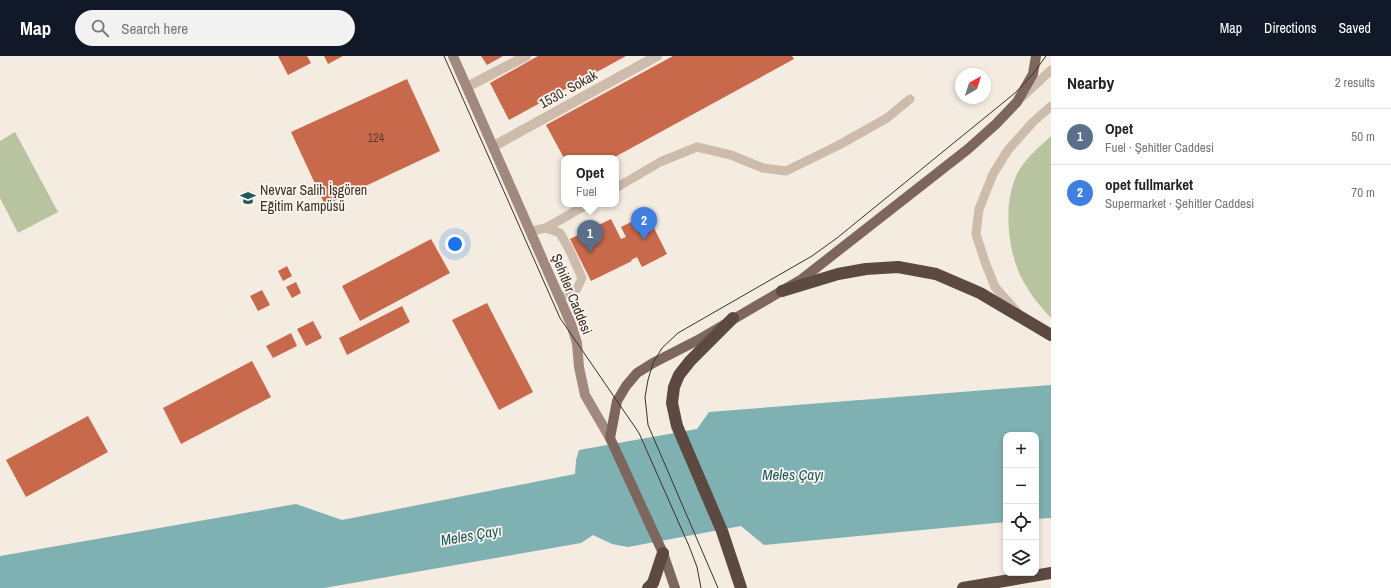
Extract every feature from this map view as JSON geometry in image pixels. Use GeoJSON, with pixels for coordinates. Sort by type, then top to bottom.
{"type":"FeatureCollection","features":[{"type":"Feature","properties":{"kind":"highway"},"geometry":{"type":"LineString","coordinates":[[782,291],[838,274],[866,269],[898,267],[936,274],[980,293],[1051,334]]}},
{"type":"Feature","properties":{"kind":"highway"},"geometry":{"type":"LineString","coordinates":[[733,318],[690,360],[679,376],[674,387],[672,403],[677,426],[722,531],[741,588]]}},
{"type":"Feature","properties":{"kind":"highway"},"geometry":{"type":"LineString","coordinates":[[648,588],[653,583],[663,553]]}},
{"type":"Feature","properties":{"kind":"highway"},"geometry":{"type":"LineString","coordinates":[[963,588],[1051,573]]}},
{"type":"Feature","properties":{"kind":"main road"},"geometry":{"type":"LineString","coordinates":[[610,438],[617,401],[626,386],[637,373],[782,291],[821,266],[968,149],[996,124],[1017,102],[1034,74],[1036,56]]}},
{"type":"Feature","properties":{"kind":"main road","name":"Şehitler Caddesi"},"geometry":{"type":"LineString","coordinates":[[610,438],[663,553],[675,588]]}},
{"type":"Feature","properties":{"kind":"street","name":"Şehitler Caddesi"},"geometry":{"type":"LineString","coordinates":[[453,56],[494,146],[571,324],[577,343],[579,367],[586,395],[610,438]]}},
{"type":"Feature","properties":{"kind":"street"},"geometry":{"type":"LineString","coordinates":[[467,87],[526,56]]}},
{"type":"Feature","properties":{"kind":"street","name":"1530. Sokak"},"geometry":{"type":"LineString","coordinates":[[494,146],[657,56]]}},
{"type":"Feature","properties":{"kind":"lane"},"geometry":{"type":"LineString","coordinates":[[1017,102],[1051,70]]}},
{"type":"Feature","properties":{"kind":"lane"},"geometry":{"type":"LineString","coordinates":[[619,186],[660,162],[697,147],[731,156],[763,168],[786,171],[839,145],[887,118],[910,99]]}},
{"type":"Feature","properties":{"kind":"lane"},"geometry":{"type":"LineString","coordinates":[[1036,326],[1017,311],[995,287],[984,262],[976,234],[979,209],[993,174],[1008,150],[1033,122],[1051,106]]}},
{"type":"Feature","properties":{"kind":"lane"},"geometry":{"type":"LineString","coordinates":[[531,231],[546,228],[583,207]]}},
{"type":"Feature","properties":{"kind":"lane"},"geometry":{"type":"LineString","coordinates":[[546,228],[560,233],[582,278],[577,290],[559,298]]}},
{"type":"Feature","properties":{"kind":"green space"},"geometry":{"type":"Polygon","coordinates":[[[15,132],[58,212],[18,233],[0,198],[0,141],[15,132]]]}},
{"type":"Feature","properties":{"kind":"green space"},"geometry":{"type":"Polygon","coordinates":[[[1051,136],[1051,318],[1040,306],[1025,284],[1019,272],[1014,259],[1011,244],[1008,213],[1013,185],[1018,172],[1029,157],[1051,136]]]}},
{"type":"Feature","properties":{"kind":"water","name":"Meles Çayı"},"geometry":{"type":"Polygon","coordinates":[[[1051,385],[1051,518],[1039,519],[1039,432],[1003,432],[1003,522],[764,545],[741,526],[628,547],[612,544],[593,535],[581,543],[324,588],[0,588],[0,556],[296,504],[342,520],[575,474],[576,460],[579,450],[697,429],[709,412],[1051,385]]]}},
{"type":"Feature","properties":{"kind":"building"},"geometry":{"type":"Polygon","coordinates":[[[278,56],[307,56],[311,63],[288,75],[278,56]]]}},
{"type":"Feature","properties":{"kind":"building"},"geometry":{"type":"Polygon","coordinates":[[[324,56],[343,56],[328,64],[324,56]]]}},
{"type":"Feature","properties":{"kind":"building"},"geometry":{"type":"Polygon","coordinates":[[[481,56],[503,56],[487,65],[481,56]]]}},
{"type":"Feature","properties":{"kind":"building"},"geometry":{"type":"Polygon","coordinates":[[[538,56],[626,56],[509,120],[490,83],[538,56]]]}},
{"type":"Feature","properties":{"kind":"building"},"geometry":{"type":"Polygon","coordinates":[[[673,56],[792,56],[794,59],[618,155],[562,155],[546,125],[673,56]]]}},
{"type":"Feature","properties":{"kind":"building"},"geometry":{"type":"Polygon","coordinates":[[[407,79],[440,151],[325,205],[291,132],[407,79]]]}},
{"type":"Feature","properties":{"kind":"building"},"geometry":{"type":"Polygon","coordinates":[[[647,214],[667,254],[642,267],[637,257],[631,260],[632,261],[591,281],[570,239],[611,219],[621,239],[626,237],[621,227],[647,214]]]}},
{"type":"Feature","properties":{"kind":"building"},"geometry":{"type":"Polygon","coordinates":[[[431,239],[450,273],[360,321],[342,286],[431,239]]]}},
{"type":"Feature","properties":{"kind":"building"},"geometry":{"type":"Polygon","coordinates":[[[287,266],[292,276],[283,281],[278,271],[287,266]]]}},
{"type":"Feature","properties":{"kind":"building"},"geometry":{"type":"Polygon","coordinates":[[[296,282],[301,293],[292,298],[286,287],[296,282]]]}},
{"type":"Feature","properties":{"kind":"building"},"geometry":{"type":"Polygon","coordinates":[[[262,290],[270,305],[258,311],[250,296],[262,290]]]}},
{"type":"Feature","properties":{"kind":"building"},"geometry":{"type":"Polygon","coordinates":[[[487,303],[533,392],[499,410],[452,320],[487,303]]]}},
{"type":"Feature","properties":{"kind":"building"},"geometry":{"type":"Polygon","coordinates":[[[402,306],[410,322],[347,355],[339,338],[402,306]]]}},
{"type":"Feature","properties":{"kind":"building"},"geometry":{"type":"Polygon","coordinates":[[[313,321],[322,338],[306,346],[297,329],[313,321]]]}},
{"type":"Feature","properties":{"kind":"building"},"geometry":{"type":"Polygon","coordinates":[[[291,333],[297,346],[273,358],[266,346],[291,333]]]}},
{"type":"Feature","properties":{"kind":"building"},"geometry":{"type":"Polygon","coordinates":[[[252,361],[271,397],[181,444],[163,408],[252,361]]]}},
{"type":"Feature","properties":{"kind":"building"},"geometry":{"type":"Polygon","coordinates":[[[88,416],[108,452],[26,497],[6,460],[88,416]]]}},
{"type":"Feature","properties":{"kind":"tram line"},"geometry":{"type":"LineString","coordinates":[[444,56],[560,318],[639,433],[689,546],[697,567],[701,588]]}},
{"type":"Feature","properties":{"kind":"tram line"},"geometry":{"type":"LineString","coordinates":[[718,588],[648,425],[645,397],[648,380],[653,363],[662,348],[678,333],[812,256],[837,238],[1015,93],[1033,74],[1046,56]]}},
{"type":"Feature","properties":{"kind":"place","name":"Nevvar Salih İşgören Eğitim Kampüsü"},"geometry":{"type":"Point","coordinates":[248,198]}},
{"type":"Feature","properties":{"kind":"place","name":"opet fullmarket"},"geometry":{"type":"Point","coordinates":[644,240]}},
{"type":"Feature","properties":{"kind":"place","name":"Opet"},"geometry":{"type":"Point","coordinates":[590,253]}}]}
